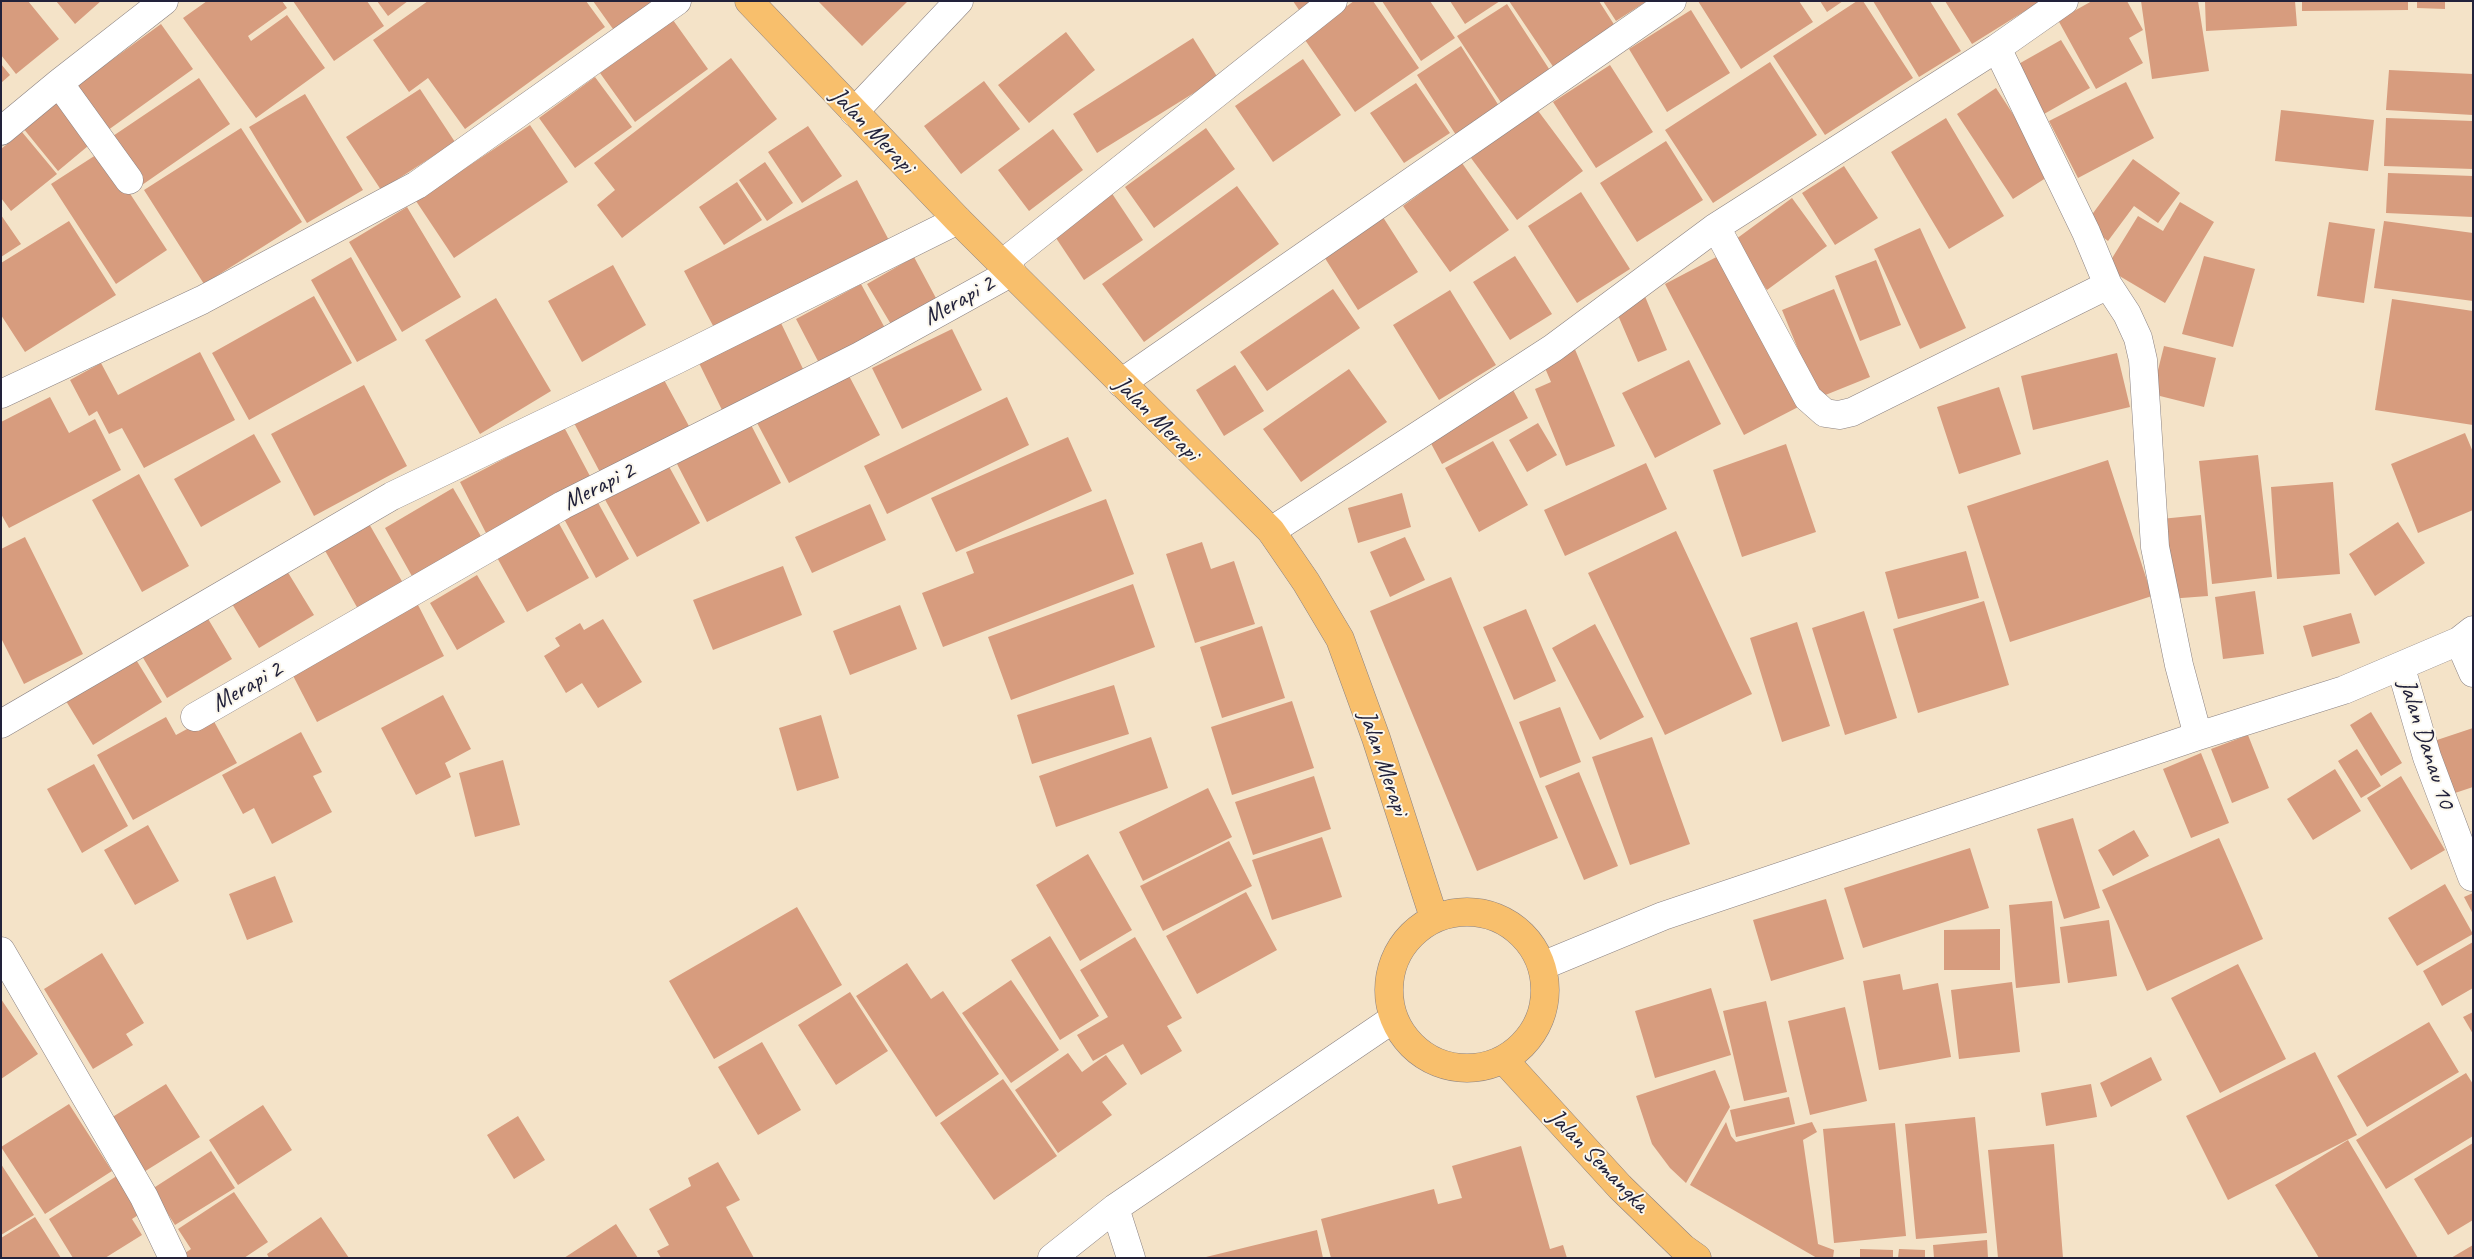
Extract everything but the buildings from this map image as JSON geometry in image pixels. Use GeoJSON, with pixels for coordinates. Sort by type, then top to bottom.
{"type":"FeatureCollection","features":[{"type":"Feature","properties":{"kind":"main road","name":"Jalan Merapi"},"geometry":{"type":"LineString","coordinates":[[749,1],[958,220],[1271,531],[1306,582],[1340,640],[1376,738],[1434,918]]}},
{"type":"Feature","properties":{"kind":"main road"},"geometry":{"type":"LineString","coordinates":[[1452,912],[1490,915],[1508,922],[1522,933],[1534,948],[1542,966],[1546,993],[1540,1020],[1525,1044],[1504,1060],[1479,1068],[1452,1068],[1426,1058],[1406,1042],[1393,1019],[1388,980],[1404,943],[1434,918],[1452,912]]}},
{"type":"Feature","properties":{"kind":"main road","name":"Jalan Semangka"},"geometry":{"type":"LineString","coordinates":[[1504,1060],[1620,1187],[1683,1248],[1697,1258]]}},
{"type":"Feature","properties":{"kind":"street"},"geometry":{"type":"LineString","coordinates":[[1,131],[164,1]]}},
{"type":"Feature","properties":{"kind":"street"},"geometry":{"type":"LineString","coordinates":[[1,394],[202,300],[417,185],[677,1]]}},
{"type":"Feature","properties":{"kind":"street"},"geometry":{"type":"LineString","coordinates":[[854,112],[959,1]]}},
{"type":"Feature","properties":{"kind":"street","name":"Merapi 2"},"geometry":{"type":"LineString","coordinates":[[195,717],[564,505],[860,356],[1007,268],[1333,1]]}},
{"type":"Feature","properties":{"kind":"street"},"geometry":{"type":"LineString","coordinates":[[1121,383],[1672,1]]}},
{"type":"Feature","properties":{"kind":"street"},"geometry":{"type":"LineString","coordinates":[[1271,531],[1553,348],[1716,227],[1997,48],[2064,1]]}},
{"type":"Feature","properties":{"kind":"street"},"geometry":{"type":"LineString","coordinates":[[1997,48],[2086,232],[2108,285],[2127,314],[2138,338],[2144,360],[2155,547],[2179,665],[2198,736]]}},
{"type":"Feature","properties":{"kind":"street"},"geometry":{"type":"LineString","coordinates":[[59,83],[129,180]]}},
{"type":"Feature","properties":{"kind":"street"},"geometry":{"type":"LineString","coordinates":[[1,724],[392,496],[676,360],[958,220]]}},
{"type":"Feature","properties":{"kind":"street"},"geometry":{"type":"LineString","coordinates":[[1716,227],[1808,398],[1825,413],[1839,415],[1852,412],[2108,285]]}},
{"type":"Feature","properties":{"kind":"street"},"geometry":{"type":"LineString","coordinates":[[1542,966],[1663,916],[2198,736],[2344,690],[2401,668],[2466,635],[2473,673]]}},
{"type":"Feature","properties":{"kind":"street","name":"Jalan Danau 10"},"geometry":{"type":"LineString","coordinates":[[2401,668],[2427,757],[2472,876]]}},
{"type":"Feature","properties":{"kind":"street"},"geometry":{"type":"LineString","coordinates":[[1,951],[144,1197],[173,1258]]}},
{"type":"Feature","properties":{"kind":"street"},"geometry":{"type":"LineString","coordinates":[[1052,1258],[1115,1208],[1393,1019]]}},
{"type":"Feature","properties":{"kind":"street"},"geometry":{"type":"LineString","coordinates":[[1115,1208],[1131,1258]]}}]}
